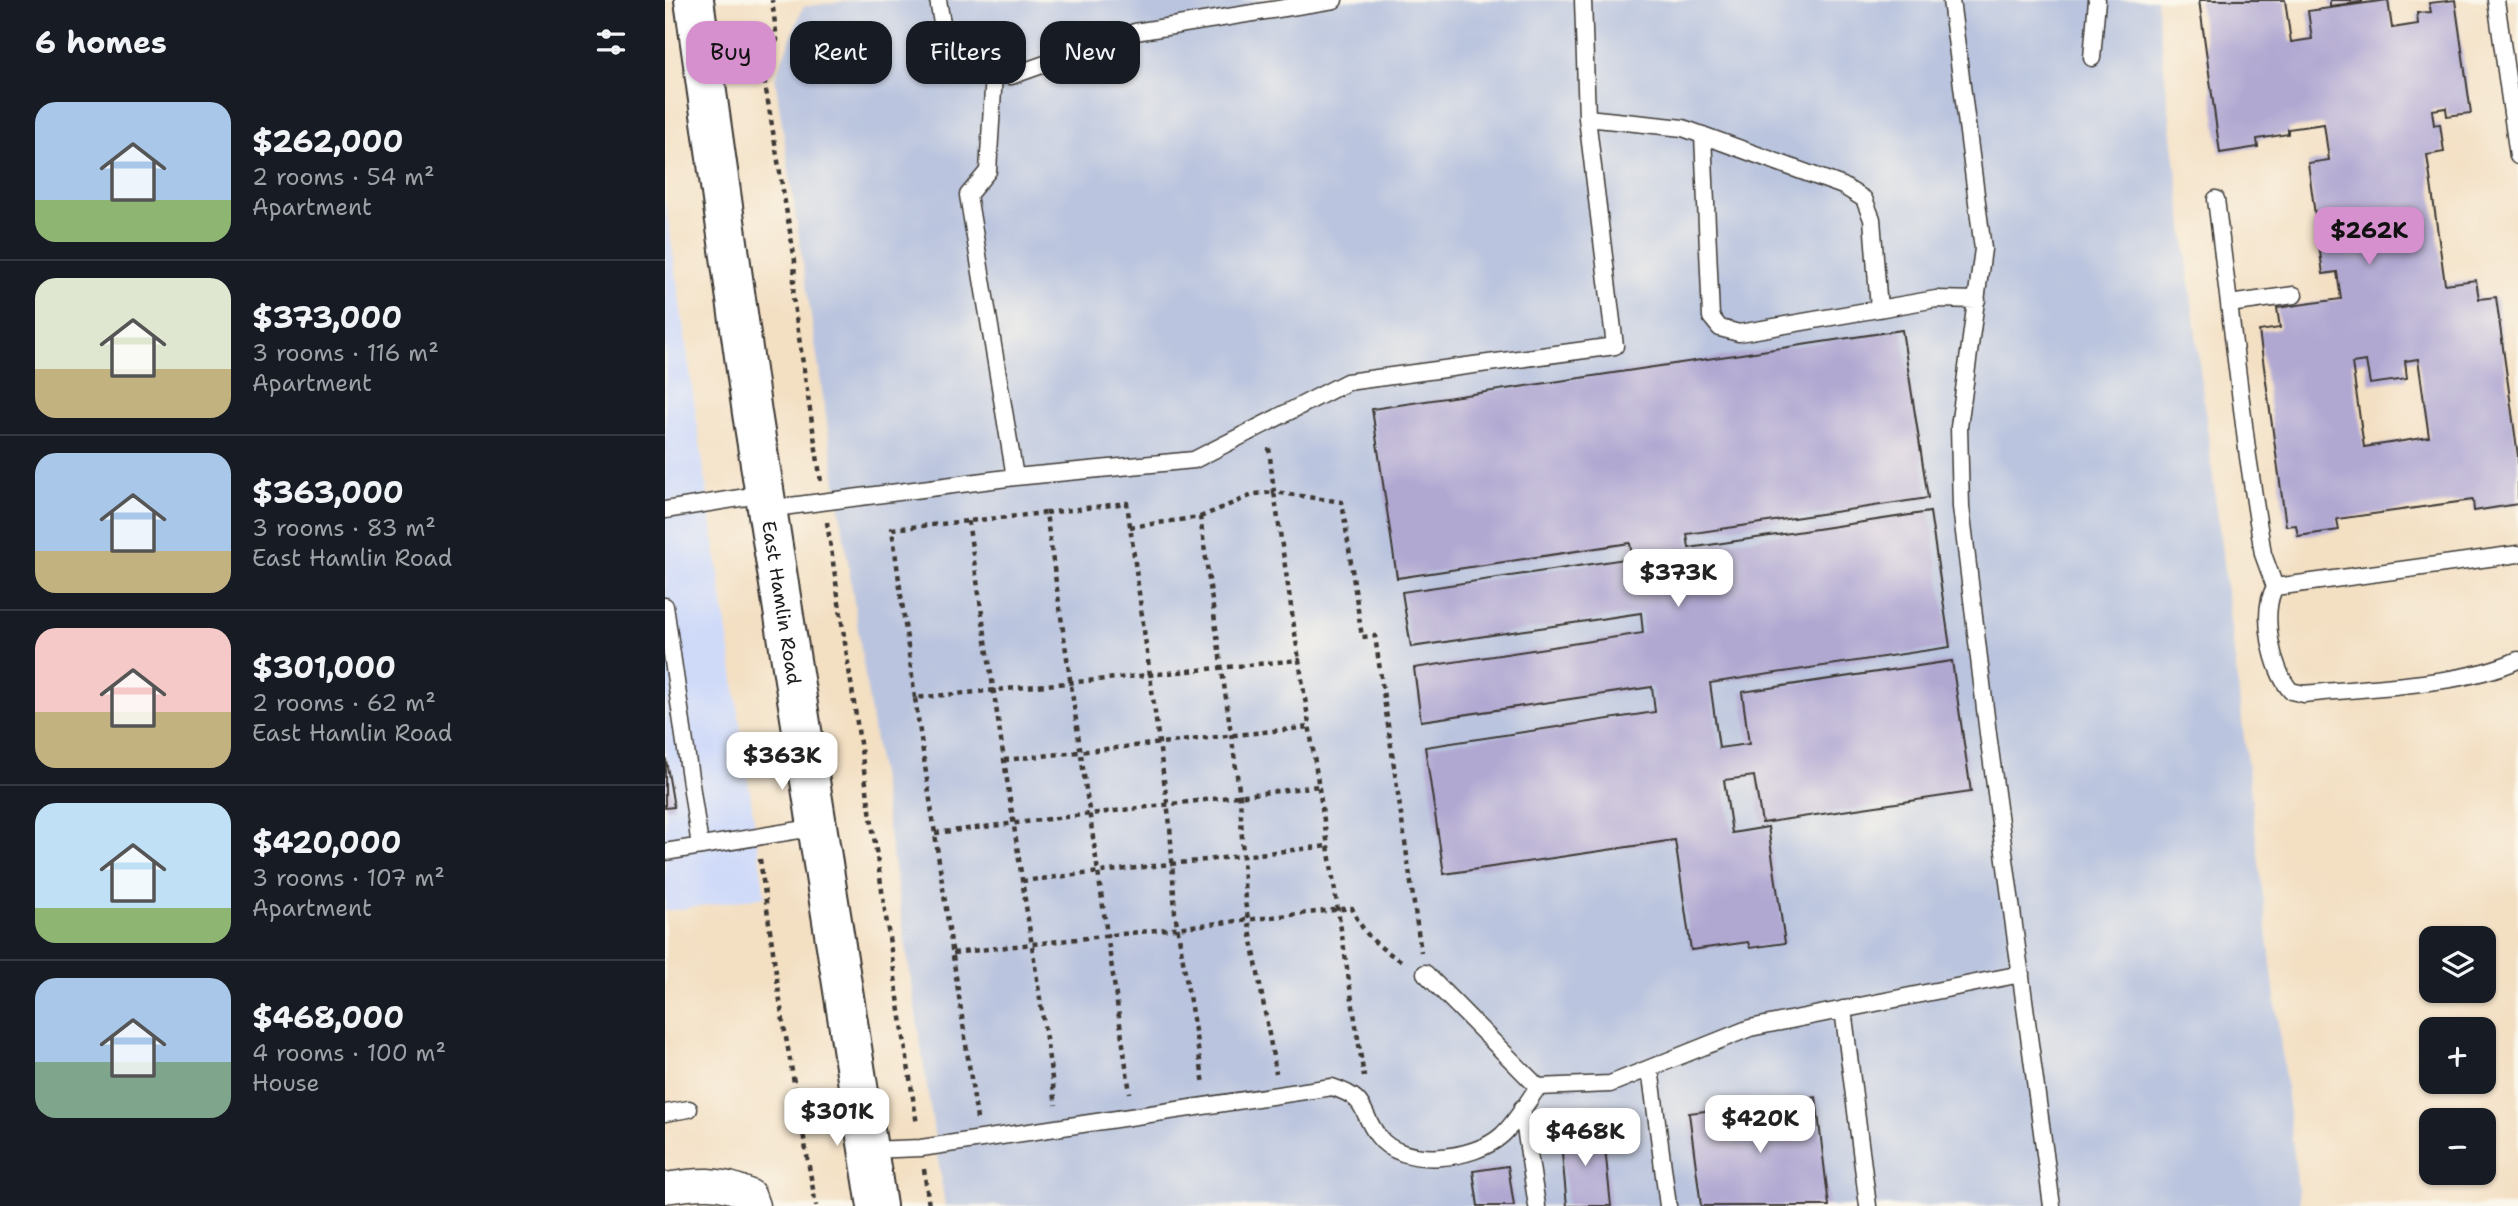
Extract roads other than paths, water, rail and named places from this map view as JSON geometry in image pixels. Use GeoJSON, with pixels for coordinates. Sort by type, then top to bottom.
{"type":"FeatureCollection","features":[{"type":"Feature","properties":{"kind":"street","name":"East Hamlin Road"},"geometry":{"type":"LineString","coordinates":[[694,0],[766,502],[877,1206]]}},
{"type":"Feature","properties":{"kind":"street"},"geometry":{"type":"LineString","coordinates":[[665,1188],[706,1181],[731,1185],[750,1195],[754,1206]]}},
{"type":"Feature","properties":{"kind":"lane"},"geometry":{"type":"LineString","coordinates":[[938,0],[943,21]]}},
{"type":"Feature","properties":{"kind":"lane"},"geometry":{"type":"LineString","coordinates":[[1026,71],[1135,32],[1334,0]]}},
{"type":"Feature","properties":{"kind":"lane"},"geometry":{"type":"LineString","coordinates":[[665,510],[766,502],[824,502],[1015,477],[1194,460],[1347,382],[1615,346],[1587,118],[1583,0]]}},
{"type":"Feature","properties":{"kind":"lane"},"geometry":{"type":"LineString","coordinates":[[1951,0],[1983,249],[1959,427],[1961,507],[2052,1206]]}},
{"type":"Feature","properties":{"kind":"lane"},"geometry":{"type":"LineString","coordinates":[[2092,58],[2097,0]]}},
{"type":"Feature","properties":{"kind":"lane"},"geometry":{"type":"LineString","coordinates":[[2496,0],[2518,156]]}},
{"type":"Feature","properties":{"kind":"lane"},"geometry":{"type":"LineString","coordinates":[[993,84],[988,171],[968,195],[1015,477]]}},
{"type":"Feature","properties":{"kind":"lane"},"geometry":{"type":"LineString","coordinates":[[1587,118],[1683,128],[1843,186],[1864,199],[1871,219],[1879,309]]}},
{"type":"Feature","properties":{"kind":"lane"},"geometry":{"type":"LineString","coordinates":[[1703,135],[1711,317],[1720,328],[1739,333],[1936,299],[1977,300]]}},
{"type":"Feature","properties":{"kind":"lane"},"geometry":{"type":"LineString","coordinates":[[2216,199],[2263,554],[2275,587]]}},
{"type":"Feature","properties":{"kind":"lane"},"geometry":{"type":"LineString","coordinates":[[2229,304],[2294,295]]}},
{"type":"Feature","properties":{"kind":"lane"},"geometry":{"type":"LineString","coordinates":[[2275,587],[2518,554]]}},
{"type":"Feature","properties":{"kind":"lane"},"geometry":{"type":"LineString","coordinates":[[2275,587],[2269,597],[2268,609],[2276,668],[2291,691],[2304,694],[2445,679],[2518,660]]}},
{"type":"Feature","properties":{"kind":"lane"},"geometry":{"type":"LineString","coordinates":[[665,606],[700,846]]}},
{"type":"Feature","properties":{"kind":"lane"},"geometry":{"type":"LineString","coordinates":[[665,852],[818,827]]}},
{"type":"Feature","properties":{"kind":"lane"},"geometry":{"type":"LineString","coordinates":[[1425,973],[1538,1087],[1610,1084],[1750,1028],[2021,974]]}},
{"type":"Feature","properties":{"kind":"lane"},"geometry":{"type":"LineString","coordinates":[[1843,1009],[1868,1206]]}},
{"type":"Feature","properties":{"kind":"lane"},"geometry":{"type":"LineString","coordinates":[[1650,1068],[1668,1206]]}},
{"type":"Feature","properties":{"kind":"lane"},"geometry":{"type":"LineString","coordinates":[[868,1150],[921,1148],[1332,1087],[1351,1093],[1370,1119],[1378,1137],[1406,1153],[1436,1158],[1465,1155],[1501,1136],[1538,1087]]}},
{"type":"Feature","properties":{"kind":"lane"},"geometry":{"type":"LineString","coordinates":[[1522,1108],[1537,1206]]}},
{"type":"Feature","properties":{"kind":"lane"},"geometry":{"type":"LineString","coordinates":[[665,1113],[689,1109]]}}]}
